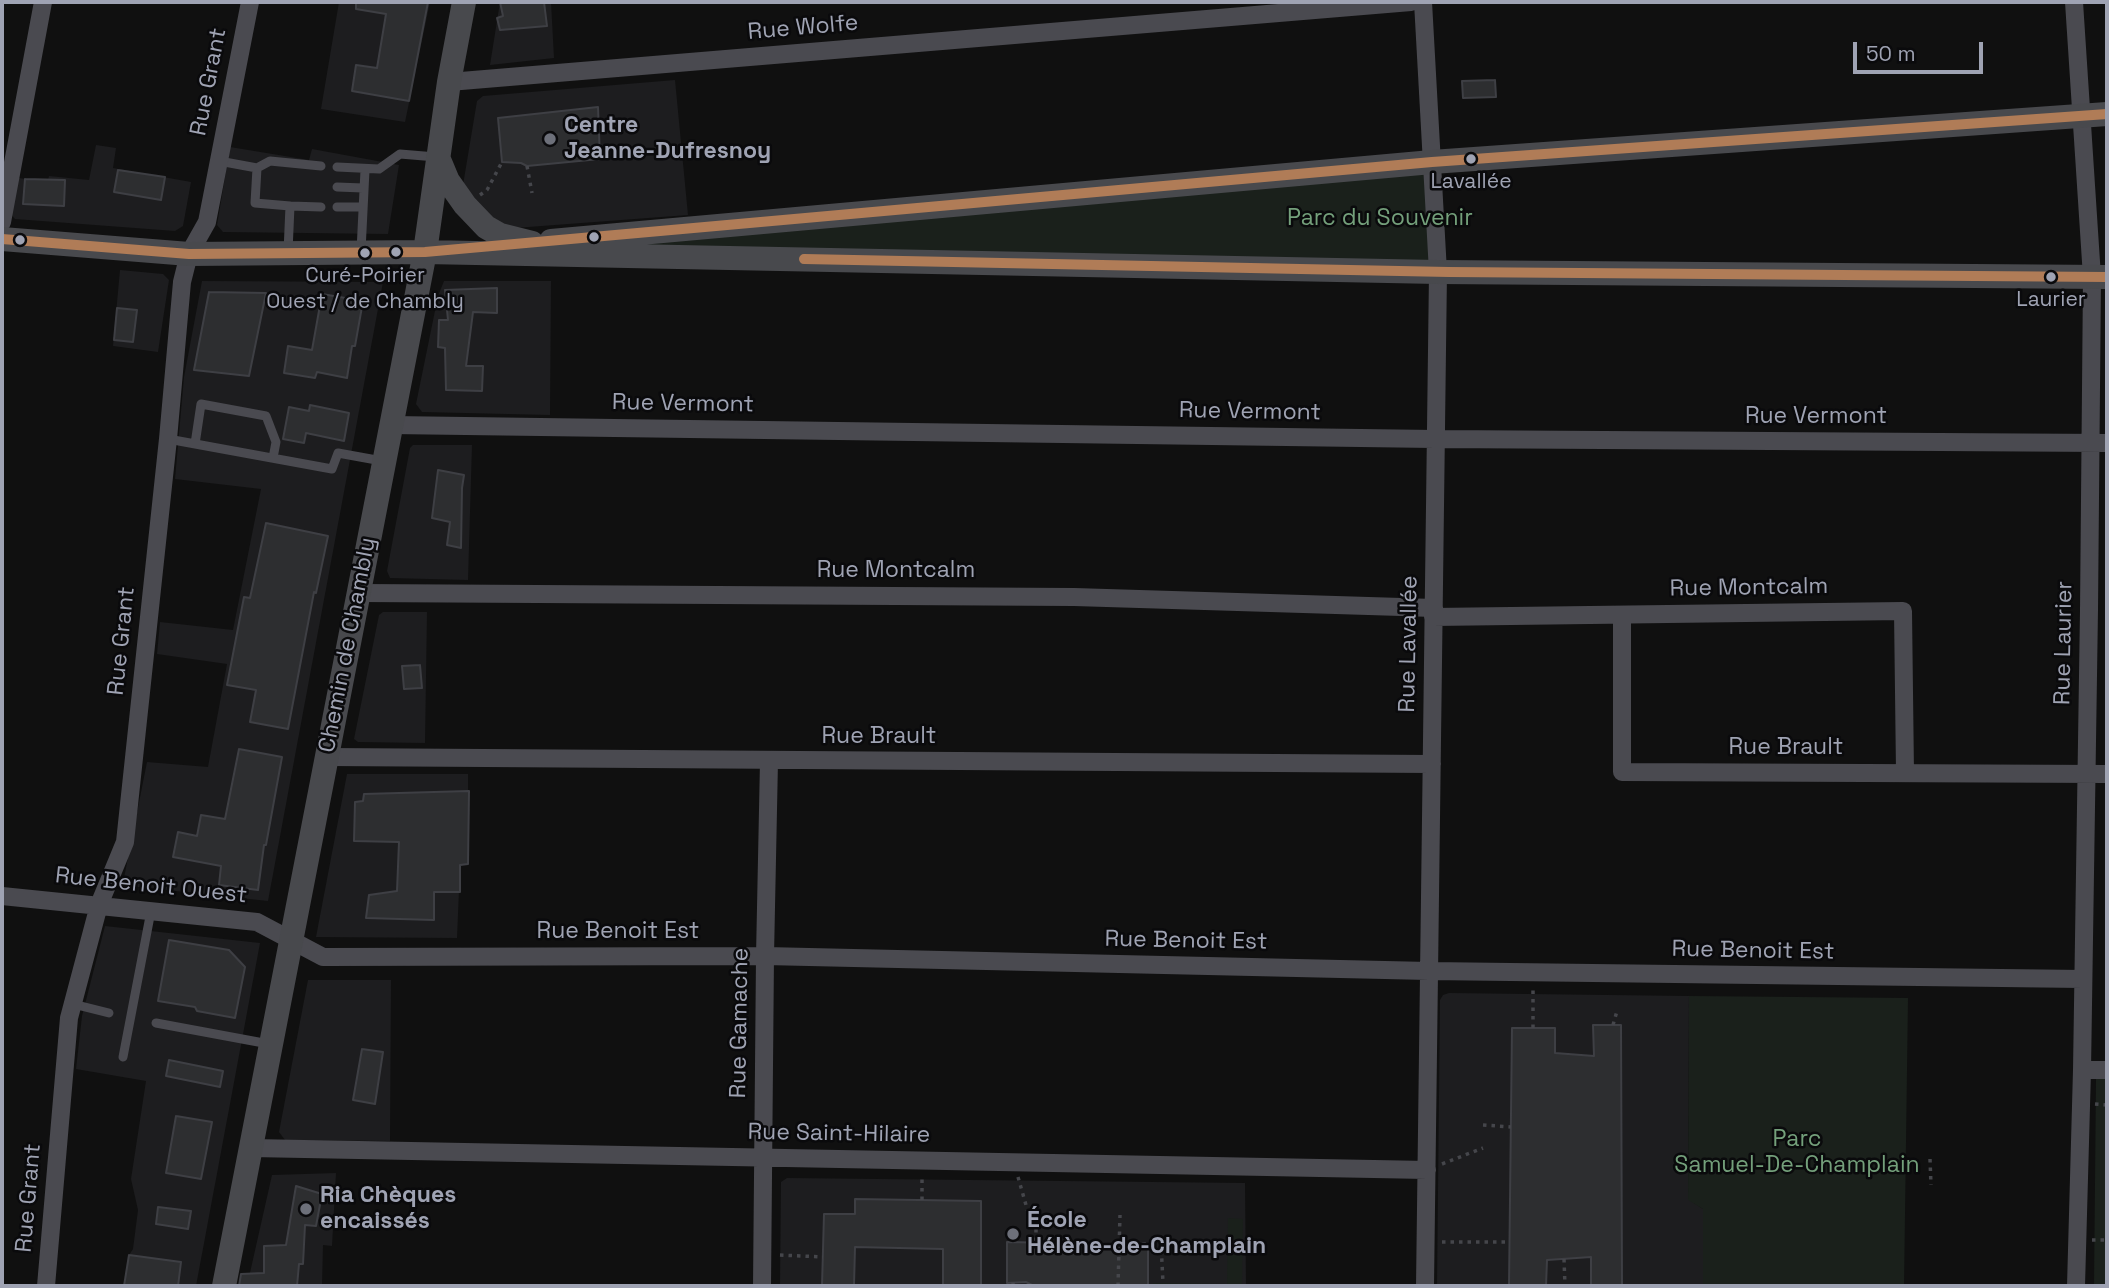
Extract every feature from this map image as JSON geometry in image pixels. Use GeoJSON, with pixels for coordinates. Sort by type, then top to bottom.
{"type":"FeatureCollection","features":[{"type":"Feature","properties":{"kind":"main road","name":"Chemin de Chambly"},"geometry":{"type":"LineString","coordinates":[[224,1286],[425,252],[449,82],[464,2]]}},
{"type":"Feature","properties":{"kind":"main road"},"geometry":{"type":"LineString","coordinates":[[425,252],[1432,162],[2107,114]]}},
{"type":"Feature","properties":{"kind":"main road"},"geometry":{"type":"LineString","coordinates":[[438,157],[448,181],[465,205],[486,227],[532,243]]}},
{"type":"Feature","properties":{"kind":"main road"},"geometry":{"type":"LineString","coordinates":[[2,239],[189,254],[425,252],[1437,272],[2099,277]]}},
{"type":"Feature","properties":{"kind":"street"},"geometry":{"type":"LineString","coordinates":[[2,222],[43,2]]}},
{"type":"Feature","properties":{"kind":"street","name":"Rue Grant"},"geometry":{"type":"LineString","coordinates":[[46,1286],[69,1018],[99,905],[125,842],[182,282],[189,254],[206,222],[250,2]]}},
{"type":"Feature","properties":{"kind":"street","name":"Rue Wolfe"},"geometry":{"type":"LineString","coordinates":[[449,82],[1411,2]]}},
{"type":"Feature","properties":{"kind":"street","name":"Rue Lavallée"},"geometry":{"type":"LineString","coordinates":[[1423,2],[1437,272],[1426,1286]]}},
{"type":"Feature","properties":{"kind":"street","name":"Rue Laurier"},"geometry":{"type":"LineString","coordinates":[[2074,2],[2080,116],[2099,277],[2098,610],[2087,774],[2076,1286]]}},
{"type":"Feature","properties":{"kind":"street","name":"Rue Vermont"},"geometry":{"type":"LineString","coordinates":[[391,425],[1435,439],[2099,443]]}},
{"type":"Feature","properties":{"kind":"street","name":"Rue Montcalm"},"geometry":{"type":"LineString","coordinates":[[359,593],[1074,597],[1433,612],[1622,615],[1903,611],[1905,773]]}},
{"type":"Feature","properties":{"kind":"street","name":"Rue Brault"},"geometry":{"type":"LineString","coordinates":[[1622,615],[1622,772],[2107,774]]}},
{"type":"Feature","properties":{"kind":"street","name":"Rue Brault"},"geometry":{"type":"LineString","coordinates":[[327,757],[1432,764]]}},
{"type":"Feature","properties":{"kind":"street","name":"Rue Gamache"},"geometry":{"type":"LineString","coordinates":[[762,1286],[769,761]]}},
{"type":"Feature","properties":{"kind":"street","name":"Rue Benoit Ouest"},"geometry":{"type":"LineString","coordinates":[[2,896],[257,922],[291,941]]}},
{"type":"Feature","properties":{"kind":"street","name":"Rue Benoit Est"},"geometry":{"type":"LineString","coordinates":[[291,941],[323,957],[765,956],[1429,971],[2084,979]]}},
{"type":"Feature","properties":{"kind":"street"},"geometry":{"type":"LineString","coordinates":[[2082,1070],[2107,1070]]}},
{"type":"Feature","properties":{"kind":"street","name":"Rue Saint-Hilaire"},"geometry":{"type":"LineString","coordinates":[[251,1147],[1427,1170]]}},
{"type":"Feature","properties":{"kind":"lane"},"geometry":{"type":"LineString","coordinates":[[337,167],[379,169],[400,154],[438,157]]}},
{"type":"Feature","properties":{"kind":"lane"},"geometry":{"type":"LineString","coordinates":[[219,161],[257,168],[270,161],[318,165],[315,176]]}},
{"type":"Feature","properties":{"kind":"lane"},"geometry":{"type":"LineString","coordinates":[[257,168],[255,204],[317,204]]}},
{"type":"Feature","properties":{"kind":"lane"},"geometry":{"type":"LineString","coordinates":[[361,253],[365,170]]}},
{"type":"Feature","properties":{"kind":"lane"},"geometry":{"type":"LineString","coordinates":[[337,187],[363,188]]}},
{"type":"Feature","properties":{"kind":"lane"},"geometry":{"type":"LineString","coordinates":[[288,253],[290,206]]}},
{"type":"Feature","properties":{"kind":"lane"},"geometry":{"type":"LineString","coordinates":[[337,207],[362,207]]}},
{"type":"Feature","properties":{"kind":"lane"},"geometry":{"type":"LineString","coordinates":[[195,444],[201,404],[266,416],[276,442],[273,458]]}},
{"type":"Feature","properties":{"kind":"lane"},"geometry":{"type":"LineString","coordinates":[[168,439],[332,468],[338,453],[384,462]]}},
{"type":"Feature","properties":{"kind":"lane"},"geometry":{"type":"LineString","coordinates":[[123,1057],[151,911]]}},
{"type":"Feature","properties":{"kind":"lane"},"geometry":{"type":"LineString","coordinates":[[73,1004],[109,1013]]}},
{"type":"Feature","properties":{"kind":"lane"},"geometry":{"type":"LineString","coordinates":[[156,1023],[271,1045]]}},
{"type":"Feature","properties":{"kind":"path"},"geometry":{"type":"LineString","coordinates":[[465,205],[487,191],[502,162]]}},
{"type":"Feature","properties":{"kind":"path"},"geometry":{"type":"LineString","coordinates":[[527,166],[532,193]]}},
{"type":"Feature","properties":{"kind":"path"},"geometry":{"type":"LineString","coordinates":[[1533,972],[1533,1028]]}},
{"type":"Feature","properties":{"kind":"path"},"geometry":{"type":"LineString","coordinates":[[1613,1025],[1617,1012]]}},
{"type":"Feature","properties":{"kind":"path"},"geometry":{"type":"LineString","coordinates":[[1483,1125],[1511,1127]]}},
{"type":"Feature","properties":{"kind":"path"},"geometry":{"type":"LineString","coordinates":[[1427,1170],[1483,1148]]}},
{"type":"Feature","properties":{"kind":"path"},"geometry":{"type":"LineString","coordinates":[[1930,1159],[1931,1185]]}},
{"type":"Feature","properties":{"kind":"path"},"geometry":{"type":"LineString","coordinates":[[922,1200],[923,1160]]}},
{"type":"Feature","properties":{"kind":"path"},"geometry":{"type":"LineString","coordinates":[[1014,1162],[1028,1212]]}},
{"type":"Feature","properties":{"kind":"path"},"geometry":{"type":"LineString","coordinates":[[1036,1213],[1036,1243]]}},
{"type":"Feature","properties":{"kind":"path"},"geometry":{"type":"LineString","coordinates":[[1118,1286],[1120,1215]]}},
{"type":"Feature","properties":{"kind":"path"},"geometry":{"type":"LineString","coordinates":[[1119,1242],[1136,1248],[1143,1244],[1161,1243],[1163,1283]]}},
{"type":"Feature","properties":{"kind":"path"},"geometry":{"type":"LineString","coordinates":[[1426,1242],[1510,1242]]}},
{"type":"Feature","properties":{"kind":"path"},"geometry":{"type":"LineString","coordinates":[[762,1255],[823,1256]]}},
{"type":"Feature","properties":{"kind":"path"},"geometry":{"type":"LineString","coordinates":[[1564,1259],[1565,1286]]}},
{"type":"Feature","properties":{"kind":"shaded area"},"geometry":{"type":"Polygon","coordinates":[[[339,2],[430,2],[405,122],[321,109],[339,2]]]}},
{"type":"Feature","properties":{"kind":"shaded area"},"geometry":{"type":"Polygon","coordinates":[[[500,2],[551,2],[554,58],[490,65],[500,2]]]}},
{"type":"Feature","properties":{"kind":"shaded area"},"geometry":{"type":"Polygon","coordinates":[[[675,80],[688,215],[515,228],[499,224],[463,185],[477,101],[483,96],[675,80]]]}},
{"type":"Feature","properties":{"kind":"shaded area"},"geometry":{"type":"Polygon","coordinates":[[[96,145],[116,148],[113,168],[191,182],[183,226],[175,231],[15,219],[8,211],[14,177],[48,180],[49,176],[89,180],[96,145]]]}},
{"type":"Feature","properties":{"kind":"shaded area"},"geometry":{"type":"Polygon","coordinates":[[[230,147],[309,160],[312,149],[399,165],[388,234],[223,232],[217,225],[230,147]]]}},
{"type":"Feature","properties":{"kind":"shaded area"},"geometry":{"type":"Polygon","coordinates":[[[120,270],[163,274],[169,280],[158,352],[113,346],[120,270]]]}},
{"type":"Feature","properties":{"kind":"shaded area"},"geometry":{"type":"Polygon","coordinates":[[[202,281],[383,282],[268,901],[129,886],[124,878],[147,762],[208,767],[227,664],[157,654],[160,622],[233,630],[261,489],[175,479],[184,377],[202,281]]]}},
{"type":"Feature","properties":{"kind":"shaded area"},"geometry":{"type":"Polygon","coordinates":[[[444,281],[551,281],[550,415],[422,412],[416,404],[438,296],[444,281]]]}},
{"type":"Feature","properties":{"kind":"shaded area"},"geometry":{"type":"Polygon","coordinates":[[[413,445],[472,445],[468,580],[390,578],[387,571],[410,448],[413,445]]]}},
{"type":"Feature","properties":{"kind":"shaded area"},"geometry":{"type":"Polygon","coordinates":[[[383,612],[427,612],[425,743],[358,742],[354,739],[379,615],[383,612]]]}},
{"type":"Feature","properties":{"kind":"shaded area"},"geometry":{"type":"Polygon","coordinates":[[[347,774],[468,774],[468,864],[460,866],[457,938],[316,937],[347,774]]]}},
{"type":"Feature","properties":{"kind":"shaded area"},"geometry":{"type":"Polygon","coordinates":[[[105,926],[260,943],[196,1286],[124,1286],[129,1255],[133,1249],[138,1210],[131,1179],[146,1081],[76,1069],[82,1016],[105,926]]]}},
{"type":"Feature","properties":{"kind":"shaded area"},"geometry":{"type":"Polygon","coordinates":[[[308,980],[391,980],[390,1141],[285,1140],[279,1132],[308,980]]]}},
{"type":"Feature","properties":{"kind":"shaded area"},"geometry":{"type":"Polygon","coordinates":[[[1443,995],[1689,996],[1688,1199],[1703,1209],[1703,1286],[1437,1286],[1440,1000],[1443,995]]]}},
{"type":"Feature","properties":{"kind":"shaded area"},"geometry":{"type":"Polygon","coordinates":[[[336,1173],[332,1246],[323,1245],[322,1286],[247,1286],[272,1175],[336,1173]]]}},
{"type":"Feature","properties":{"kind":"shaded area","name":"École Hélène-de-Champlain"},"geometry":{"type":"Polygon","coordinates":[[[787,1178],[1245,1183],[1246,1286],[780,1286],[781,1182],[787,1178]]]}},
{"type":"Feature","properties":{"kind":"green space","name":"Parc du Souvenir"},"geometry":{"type":"Polygon","coordinates":[[[1432,162],[1438,272],[532,254],[1432,162]]]}},
{"type":"Feature","properties":{"kind":"green space","name":"Parc Samuel-De-Champlain"},"geometry":{"type":"Polygon","coordinates":[[[1689,996],[1908,998],[1904,1286],[1703,1286],[1703,1209],[1688,1200],[1689,996]]]}},
{"type":"Feature","properties":{"kind":"green space"},"geometry":{"type":"Polygon","coordinates":[[[2096,1079],[2107,1079],[2107,1286],[2094,1286],[2096,1079]]]}},
{"type":"Feature","properties":{"kind":"green space"},"geometry":{"type":"Polygon","coordinates":[[[1228,1218],[1243,1219],[1242,1286],[1153,1286],[1153,1283],[1227,1284],[1228,1218]]]}},
{"type":"Feature","properties":{"kind":"building"},"geometry":{"type":"Polygon","coordinates":[[[356,2],[428,2],[409,101],[352,91],[356,65],[377,68],[386,14],[356,9],[356,2]]]}},
{"type":"Feature","properties":{"kind":"building"},"geometry":{"type":"Polygon","coordinates":[[[500,2],[544,2],[547,26],[500,30],[497,18],[503,16],[500,2]]]}},
{"type":"Feature","properties":{"kind":"building"},"geometry":{"type":"Polygon","coordinates":[[[1495,80],[1496,97],[1463,98],[1462,81],[1495,80]]]}},
{"type":"Feature","properties":{"kind":"building","name":"Centre Jeanne-Dufresnoy"},"geometry":{"type":"Polygon","coordinates":[[[598,107],[600,159],[527,166],[502,162],[498,118],[598,107]]]}},
{"type":"Feature","properties":{"kind":"building"},"geometry":{"type":"Polygon","coordinates":[[[118,170],[165,177],[161,200],[114,192],[118,170]]]}},
{"type":"Feature","properties":{"kind":"building"},"geometry":{"type":"Polygon","coordinates":[[[25,179],[65,180],[64,206],[23,204],[25,179]]]}},
{"type":"Feature","properties":{"kind":"building"},"geometry":{"type":"Polygon","coordinates":[[[497,288],[497,313],[473,312],[466,366],[483,366],[482,391],[446,390],[445,348],[438,347],[439,320],[448,320],[445,290],[497,288]]]}},
{"type":"Feature","properties":{"kind":"building"},"geometry":{"type":"Polygon","coordinates":[[[209,292],[266,293],[249,376],[194,370],[209,292]]]}},
{"type":"Feature","properties":{"kind":"building"},"geometry":{"type":"Polygon","coordinates":[[[322,294],[363,301],[347,378],[317,372],[315,378],[284,373],[288,346],[312,350],[322,294]]]}},
{"type":"Feature","properties":{"kind":"building"},"geometry":{"type":"Polygon","coordinates":[[[117,308],[137,310],[133,342],[114,340],[117,308]]]}},
{"type":"Feature","properties":{"kind":"building"},"geometry":{"type":"Polygon","coordinates":[[[310,405],[349,413],[344,441],[306,433],[304,443],[283,439],[289,407],[309,411],[310,405]]]}},
{"type":"Feature","properties":{"kind":"building"},"geometry":{"type":"Polygon","coordinates":[[[438,470],[464,475],[461,548],[447,545],[450,522],[432,518],[438,470]]]}},
{"type":"Feature","properties":{"kind":"building"},"geometry":{"type":"Polygon","coordinates":[[[266,523],[328,536],[316,593],[314,592],[288,729],[250,722],[256,690],[227,685],[244,597],[250,598],[266,523]]]}},
{"type":"Feature","properties":{"kind":"building"},"geometry":{"type":"Polygon","coordinates":[[[420,665],[422,688],[404,689],[402,666],[420,665]]]}},
{"type":"Feature","properties":{"kind":"building"},"geometry":{"type":"Polygon","coordinates":[[[239,749],[282,757],[258,890],[219,885],[221,866],[173,857],[178,832],[197,836],[201,815],[225,819],[239,749]]]}},
{"type":"Feature","properties":{"kind":"building"},"geometry":{"type":"Polygon","coordinates":[[[469,791],[468,864],[460,865],[460,892],[434,892],[434,920],[366,918],[369,895],[397,891],[399,842],[354,841],[355,802],[363,801],[364,794],[469,791]]]}},
{"type":"Feature","properties":{"kind":"building"},"geometry":{"type":"Polygon","coordinates":[[[169,940],[229,950],[245,967],[235,1018],[197,1011],[195,1007],[158,1001],[169,940]]]}},
{"type":"Feature","properties":{"kind":"building"},"geometry":{"type":"Polygon","coordinates":[[[1593,1025],[1621,1025],[1622,1286],[1591,1286],[1591,1257],[1547,1260],[1546,1286],[1509,1286],[1512,1028],[1555,1028],[1555,1053],[1594,1056],[1593,1025]]]}},
{"type":"Feature","properties":{"kind":"building"},"geometry":{"type":"Polygon","coordinates":[[[362,1049],[383,1052],[375,1104],[353,1100],[362,1049]]]}},
{"type":"Feature","properties":{"kind":"building"},"geometry":{"type":"Polygon","coordinates":[[[169,1060],[223,1071],[220,1087],[166,1076],[169,1060]]]}},
{"type":"Feature","properties":{"kind":"building"},"geometry":{"type":"Polygon","coordinates":[[[176,1116],[212,1122],[201,1179],[166,1173],[176,1116]]]}},
{"type":"Feature","properties":{"kind":"building"},"geometry":{"type":"Polygon","coordinates":[[[296,1186],[322,1194],[316,1226],[305,1225],[303,1264],[299,1264],[297,1286],[239,1286],[241,1274],[264,1273],[264,1246],[286,1245],[296,1186]]]}},
{"type":"Feature","properties":{"kind":"building","name":"École Hélène-de-Champlain"},"geometry":{"type":"Polygon","coordinates":[[[855,1199],[981,1201],[981,1286],[943,1286],[943,1249],[855,1247],[854,1285],[822,1286],[824,1214],[855,1214],[855,1199]]]}},
{"type":"Feature","properties":{"kind":"building"},"geometry":{"type":"Polygon","coordinates":[[[158,1207],[191,1211],[188,1229],[156,1224],[158,1207]]]}},
{"type":"Feature","properties":{"kind":"building"},"geometry":{"type":"Polygon","coordinates":[[[1007,1242],[1108,1244],[1108,1248],[1148,1248],[1148,1286],[1034,1286],[1026,1282],[1007,1283],[1007,1242]]]}},
{"type":"Feature","properties":{"kind":"building"},"geometry":{"type":"Polygon","coordinates":[[[129,1255],[181,1262],[178,1286],[124,1286],[129,1255]]]}},
{"type":"Feature","properties":{"kind":"transit line"},"geometry":{"type":"LineString","coordinates":[[2,239],[189,254],[425,252],[1432,162],[2107,114]]}},
{"type":"Feature","properties":{"kind":"transit line"},"geometry":{"type":"LineString","coordinates":[[804,259],[1449,272],[2107,277]]}},
{"type":"Feature","properties":{"kind":"place","name":"Centre Jeanne-Dufresnoy"},"geometry":{"type":"Point","coordinates":[550,139]}},
{"type":"Feature","properties":{"kind":"place","name":"Lavallée"},"geometry":{"type":"Point","coordinates":[1471,159]}},
{"type":"Feature","properties":{"kind":"place","name":"Curé-Poirier Ouest / de Chambly"},"geometry":{"type":"Point","coordinates":[365,253]}},
{"type":"Feature","properties":{"kind":"place","name":"Laurier"},"geometry":{"type":"Point","coordinates":[2051,277]}},
{"type":"Feature","properties":{"kind":"place","name":"Ria Chèques encaissés"},"geometry":{"type":"Point","coordinates":[306,1209]}},
{"type":"Feature","properties":{"kind":"place","name":"École Hélène-de-Champlain"},"geometry":{"type":"Point","coordinates":[1013,1234]}}]}
